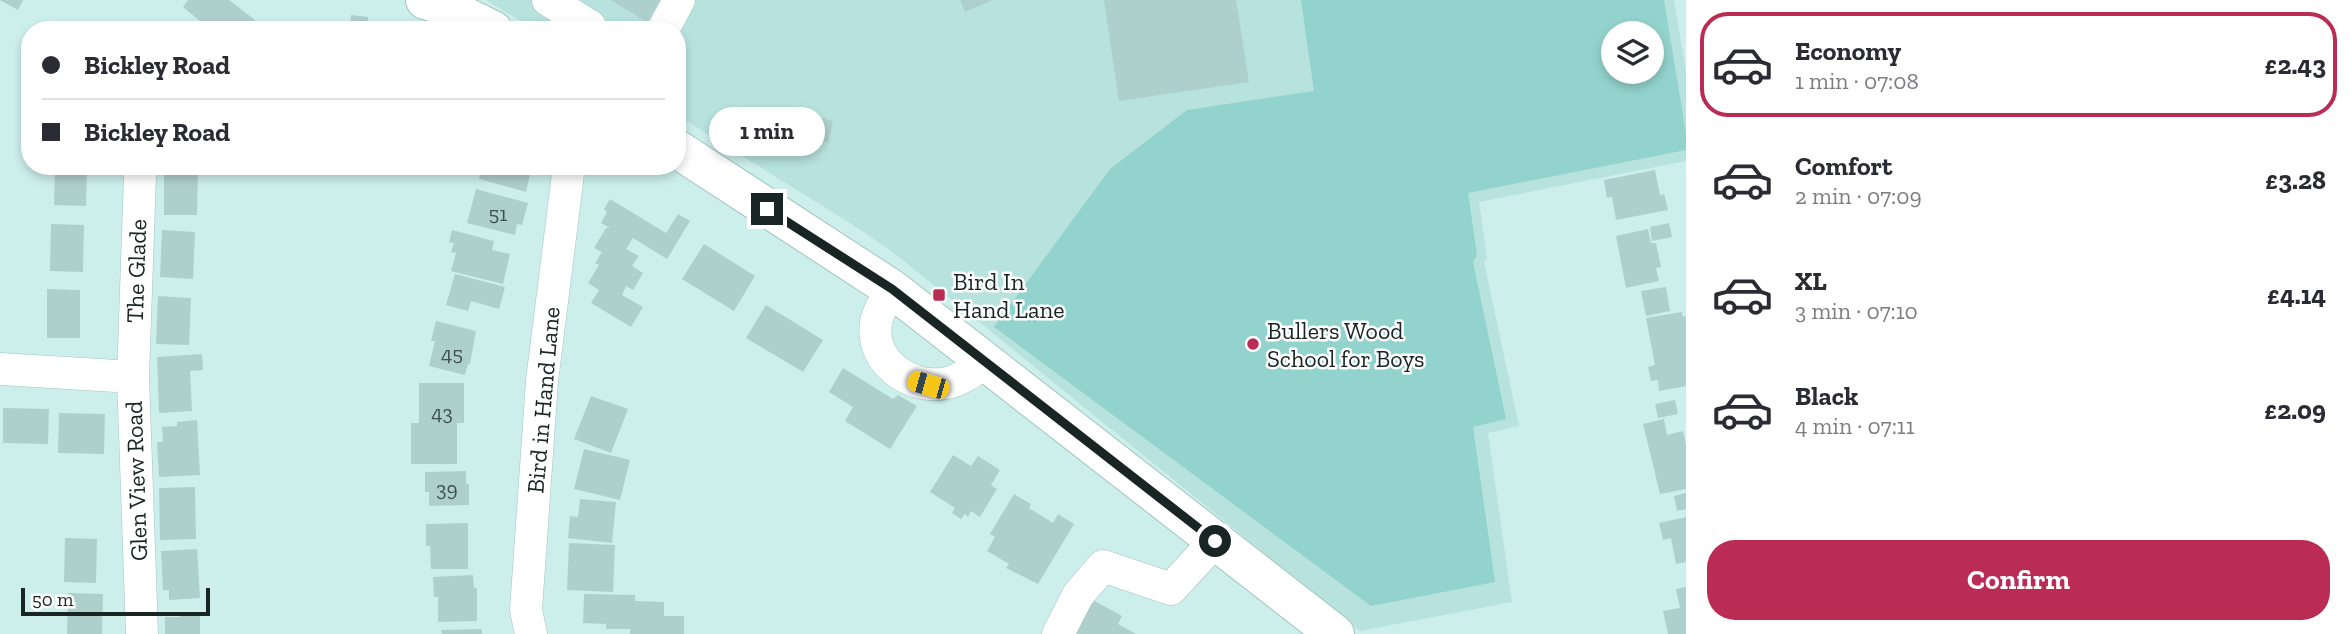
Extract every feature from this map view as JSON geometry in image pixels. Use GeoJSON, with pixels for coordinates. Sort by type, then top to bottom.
{"type":"FeatureCollection","features":[{"type":"Feature","properties":{"kind":"main road"},"geometry":{"type":"LineString","coordinates":[[425,0],[475,21]]}},
{"type":"Feature","properties":{"kind":"main road"},"geometry":{"type":"LineString","coordinates":[[686,155],[892,289],[1215,541],[1314,627]]}},
{"type":"Feature","properties":{"kind":"street"},"geometry":{"type":"LineString","coordinates":[[548,0],[580,21]]}},
{"type":"Feature","properties":{"kind":"street"},"geometry":{"type":"LineString","coordinates":[[668,21],[679,0]]}},
{"type":"Feature","properties":{"kind":"street","name":"The Glade"},"geometry":{"type":"LineString","coordinates":[[133,377],[139,175]]}},
{"type":"Feature","properties":{"kind":"street","name":"Bird in Hand Lane"},"geometry":{"type":"LineString","coordinates":[[531,634],[526,610],[542,381],[568,175]]}},
{"type":"Feature","properties":{"kind":"street"},"geometry":{"type":"LineString","coordinates":[[892,289],[876,321],[876,341],[888,365],[907,379],[928,385],[949,383],[985,363]]}},
{"type":"Feature","properties":{"kind":"street","name":"Glen View Road"},"geometry":{"type":"LineString","coordinates":[[0,369],[133,377],[142,634]]}},
{"type":"Feature","properties":{"kind":"street"},"geometry":{"type":"LineString","coordinates":[[1058,634],[1078,595],[1103,566],[1171,589],[1215,541]]}},
{"type":"Feature","properties":{"kind":"shaded area","name":"Bullers Wood School for Boys"},"geometry":{"type":"Polygon","coordinates":[[[486,0],[1674,0],[1686,71],[1686,161],[1479,202],[1487,258],[1484,262],[1519,426],[1488,433],[1512,602],[1360,631],[894,253],[686,121],[686,21],[521,21],[486,0]]]}},
{"type":"Feature","properties":{"kind":"shaded area","name":"Bullers Wood School for Boys"},"geometry":{"type":"Polygon","coordinates":[[[1301,0],[1664,0],[1686,133],[1686,150],[1468,193],[1477,255],[1473,262],[1506,419],[1473,427],[1495,582],[1371,606],[994,327],[1110,169],[1187,110],[1314,91],[1301,0]]]}},
{"type":"Feature","properties":{"kind":"building"},"geometry":{"type":"Polygon","coordinates":[[[0,0],[23,0],[18,10],[0,0]]]}},
{"type":"Feature","properties":{"kind":"building"},"geometry":{"type":"Polygon","coordinates":[[[188,0],[229,0],[255,20],[200,21],[183,7],[188,0]]]}},
{"type":"Feature","properties":{"kind":"building"},"geometry":{"type":"Polygon","coordinates":[[[610,0],[660,0],[645,21],[610,0]]]}},
{"type":"Feature","properties":{"kind":"building"},"geometry":{"type":"Polygon","coordinates":[[[960,0],[993,0],[965,12],[960,0]]]}},
{"type":"Feature","properties":{"kind":"building"},"geometry":{"type":"Polygon","coordinates":[[[1104,0],[1236,0],[1249,82],[1119,101],[1104,0]]]}},
{"type":"Feature","properties":{"kind":"building"},"geometry":{"type":"Polygon","coordinates":[[[351,15],[368,17],[368,21],[351,21],[351,15]]]}},
{"type":"Feature","properties":{"kind":"building"},"geometry":{"type":"Polygon","coordinates":[[[782,109],[833,121],[828,143],[777,131],[782,109]]]}},
{"type":"Feature","properties":{"kind":"building"},"geometry":{"type":"Polygon","coordinates":[[[1655,170],[1660,195],[1664,194],[1668,210],[1616,220],[1612,197],[1607,198],[1604,180],[1655,170]]]}},
{"type":"Feature","properties":{"kind":"building"},"geometry":{"type":"Polygon","coordinates":[[[55,175],[87,175],[86,206],[54,205],[55,175]]]}},
{"type":"Feature","properties":{"kind":"building"},"geometry":{"type":"Polygon","coordinates":[[[164,175],[198,175],[197,215],[164,215],[164,175]]]}},
{"type":"Feature","properties":{"kind":"building"},"geometry":{"type":"Polygon","coordinates":[[[480,175],[530,175],[526,192],[479,179],[480,175]]]}},
{"type":"Feature","properties":{"kind":"building"},"geometry":{"type":"Polygon","coordinates":[[[476,189],[528,203],[522,225],[517,224],[515,235],[467,223],[476,189]]]}},
{"type":"Feature","properties":{"kind":"building"},"geometry":{"type":"Polygon","coordinates":[[[610,199],[666,233],[678,214],[690,221],[667,259],[633,238],[626,249],[639,256],[632,266],[643,273],[633,290],[626,286],[622,295],[643,307],[631,327],[591,303],[599,290],[588,283],[599,265],[595,263],[602,252],[594,248],[606,228],[610,228],[601,223],[607,212],[604,209],[610,199]]]}},
{"type":"Feature","properties":{"kind":"building"},"geometry":{"type":"Polygon","coordinates":[[[1669,223],[1672,237],[1652,241],[1650,227],[1669,223]]]}},
{"type":"Feature","properties":{"kind":"building"},"geometry":{"type":"Polygon","coordinates":[[[51,224],[84,225],[83,272],[50,271],[51,224]]]}},
{"type":"Feature","properties":{"kind":"building"},"geometry":{"type":"Polygon","coordinates":[[[1648,229],[1651,243],[1656,243],[1661,267],[1656,268],[1659,281],[1626,288],[1616,236],[1648,229]]]}},
{"type":"Feature","properties":{"kind":"building"},"geometry":{"type":"Polygon","coordinates":[[[162,230],[195,232],[193,279],[160,277],[162,230]]]}},
{"type":"Feature","properties":{"kind":"building"},"geometry":{"type":"Polygon","coordinates":[[[452,230],[494,241],[492,250],[510,254],[503,284],[451,271],[456,253],[451,252],[454,243],[449,242],[452,230]]]}},
{"type":"Feature","properties":{"kind":"building"},"geometry":{"type":"Polygon","coordinates":[[[704,244],[755,276],[734,311],[682,279],[704,244]]]}},
{"type":"Feature","properties":{"kind":"building"},"geometry":{"type":"Polygon","coordinates":[[[455,274],[505,287],[499,309],[471,301],[468,311],[446,305],[455,274]]]}},
{"type":"Feature","properties":{"kind":"building"},"geometry":{"type":"Polygon","coordinates":[[[1666,287],[1670,311],[1646,316],[1641,291],[1666,287]]]}},
{"type":"Feature","properties":{"kind":"building"},"geometry":{"type":"Polygon","coordinates":[[[47,289],[80,290],[80,338],[47,338],[47,289]]]}},
{"type":"Feature","properties":{"kind":"building"},"geometry":{"type":"Polygon","coordinates":[[[158,296],[191,298],[189,345],[156,344],[158,296]]]}},
{"type":"Feature","properties":{"kind":"building"},"geometry":{"type":"Polygon","coordinates":[[[766,305],[823,340],[803,372],[746,338],[766,305]]]}},
{"type":"Feature","properties":{"kind":"building"},"geometry":{"type":"Polygon","coordinates":[[[1682,312],[1683,317],[1686,316],[1686,386],[1659,391],[1658,380],[1651,381],[1648,367],[1655,365],[1646,318],[1682,312]]]}},
{"type":"Feature","properties":{"kind":"building"},"geometry":{"type":"Polygon","coordinates":[[[436,321],[476,331],[470,364],[465,375],[429,366],[436,321]]]}},
{"type":"Feature","properties":{"kind":"building"},"geometry":{"type":"Polygon","coordinates":[[[202,354],[203,370],[190,371],[192,411],[159,413],[157,357],[202,354]]]}},
{"type":"Feature","properties":{"kind":"building"},"geometry":{"type":"Polygon","coordinates":[[[843,368],[893,399],[898,395],[917,406],[890,449],[845,421],[853,407],[829,392],[843,368]]]}},
{"type":"Feature","properties":{"kind":"building"},"geometry":{"type":"Polygon","coordinates":[[[419,383],[464,383],[464,423],[457,423],[457,464],[411,464],[411,423],[419,423],[419,383]]]}},
{"type":"Feature","properties":{"kind":"building"},"geometry":{"type":"Polygon","coordinates":[[[591,396],[628,409],[611,453],[574,439],[591,396]]]}},
{"type":"Feature","properties":{"kind":"building"},"geometry":{"type":"Polygon","coordinates":[[[1675,400],[1678,414],[1658,418],[1655,404],[1675,400]]]}},
{"type":"Feature","properties":{"kind":"building"},"geometry":{"type":"Polygon","coordinates":[[[3,408],[49,409],[48,444],[3,443],[3,408]]]}},
{"type":"Feature","properties":{"kind":"building"},"geometry":{"type":"Polygon","coordinates":[[[59,413],[105,414],[104,454],[58,453],[59,413]]]}},
{"type":"Feature","properties":{"kind":"building"},"geometry":{"type":"Polygon","coordinates":[[[1664,419],[1667,435],[1683,431],[1686,444],[1686,489],[1660,494],[1643,424],[1664,419]]]}},
{"type":"Feature","properties":{"kind":"building"},"geometry":{"type":"Polygon","coordinates":[[[197,420],[200,475],[159,477],[157,442],[163,442],[162,427],[197,420]]]}},
{"type":"Feature","properties":{"kind":"building"},"geometry":{"type":"Polygon","coordinates":[[[584,449],[630,460],[620,500],[574,489],[584,449]]]}},
{"type":"Feature","properties":{"kind":"building"},"geometry":{"type":"Polygon","coordinates":[[[953,455],[971,466],[978,456],[1000,470],[991,485],[997,489],[980,517],[971,511],[968,517],[965,514],[961,519],[952,513],[955,508],[930,492],[953,455]]]}},
{"type":"Feature","properties":{"kind":"building"},"geometry":{"type":"Polygon","coordinates":[[[466,471],[469,505],[429,506],[429,492],[425,492],[425,472],[466,471]]]}},
{"type":"Feature","properties":{"kind":"building"},"geometry":{"type":"Polygon","coordinates":[[[195,487],[196,539],[160,540],[159,488],[195,487]]]}},
{"type":"Feature","properties":{"kind":"building"},"geometry":{"type":"Polygon","coordinates":[[[1686,493],[1686,509],[1677,511],[1674,496],[1686,493]]]}},
{"type":"Feature","properties":{"kind":"building"},"geometry":{"type":"Polygon","coordinates":[[[1014,494],[1031,504],[1029,508],[1053,523],[1058,514],[1074,524],[1038,584],[1006,568],[1009,564],[987,551],[995,537],[990,534],[1014,494]]]}},
{"type":"Feature","properties":{"kind":"building"},"geometry":{"type":"Polygon","coordinates":[[[580,499],[616,502],[612,543],[568,538],[570,516],[578,517],[580,499]]]}},
{"type":"Feature","properties":{"kind":"building"},"geometry":{"type":"Polygon","coordinates":[[[1686,517],[1686,562],[1676,564],[1671,538],[1663,540],[1659,523],[1686,517]]]}},
{"type":"Feature","properties":{"kind":"building"},"geometry":{"type":"Polygon","coordinates":[[[468,523],[468,569],[431,569],[430,546],[426,546],[426,524],[468,523]]]}},
{"type":"Feature","properties":{"kind":"building"},"geometry":{"type":"Polygon","coordinates":[[[65,538],[97,539],[96,583],[64,582],[65,538]]]}},
{"type":"Feature","properties":{"kind":"building"},"geometry":{"type":"Polygon","coordinates":[[[569,543],[615,545],[613,592],[567,590],[569,543]]]}},
{"type":"Feature","properties":{"kind":"building"},"geometry":{"type":"Polygon","coordinates":[[[197,549],[200,598],[169,600],[169,590],[163,590],[161,551],[197,549]]]}},
{"type":"Feature","properties":{"kind":"building"},"geometry":{"type":"Polygon","coordinates":[[[473,575],[474,588],[477,588],[477,621],[438,622],[438,597],[434,597],[433,577],[473,575]]]}},
{"type":"Feature","properties":{"kind":"building"},"geometry":{"type":"Polygon","coordinates":[[[1686,587],[1686,634],[1668,634],[1663,611],[1680,608],[1676,589],[1686,587]]]}},
{"type":"Feature","properties":{"kind":"building"},"geometry":{"type":"Polygon","coordinates":[[[68,593],[103,594],[102,634],[67,634],[68,593]]]}},
{"type":"Feature","properties":{"kind":"building"},"geometry":{"type":"Polygon","coordinates":[[[584,594],[635,595],[635,601],[664,602],[664,616],[684,616],[684,634],[630,634],[630,629],[606,629],[606,624],[583,623],[584,594]]]}},
{"type":"Feature","properties":{"kind":"building"},"geometry":{"type":"Polygon","coordinates":[[[1084,595],[1122,616],[1118,624],[1136,634],[1061,634],[1084,595]]]}},
{"type":"Feature","properties":{"kind":"building"},"geometry":{"type":"Polygon","coordinates":[[[179,612],[200,612],[200,634],[165,634],[165,617],[180,617],[179,612]]]}},
{"type":"Feature","properties":{"kind":"building"},"geometry":{"type":"Polygon","coordinates":[[[482,629],[482,634],[442,634],[441,630],[482,629]]]}},
{"type":"Feature","properties":{"kind":"place","name":"Bird In Hand Lane"},"geometry":{"type":"Point","coordinates":[939,295]}},
{"type":"Feature","properties":{"kind":"place","name":"Bullers Wood School for Boys"},"geometry":{"type":"Point","coordinates":[1253,344]}},
{"type":"Feature","properties":{"kind":"route"},"geometry":{"type":"LineString","coordinates":[[767,209],[892,289],[1215,541]]}}]}
